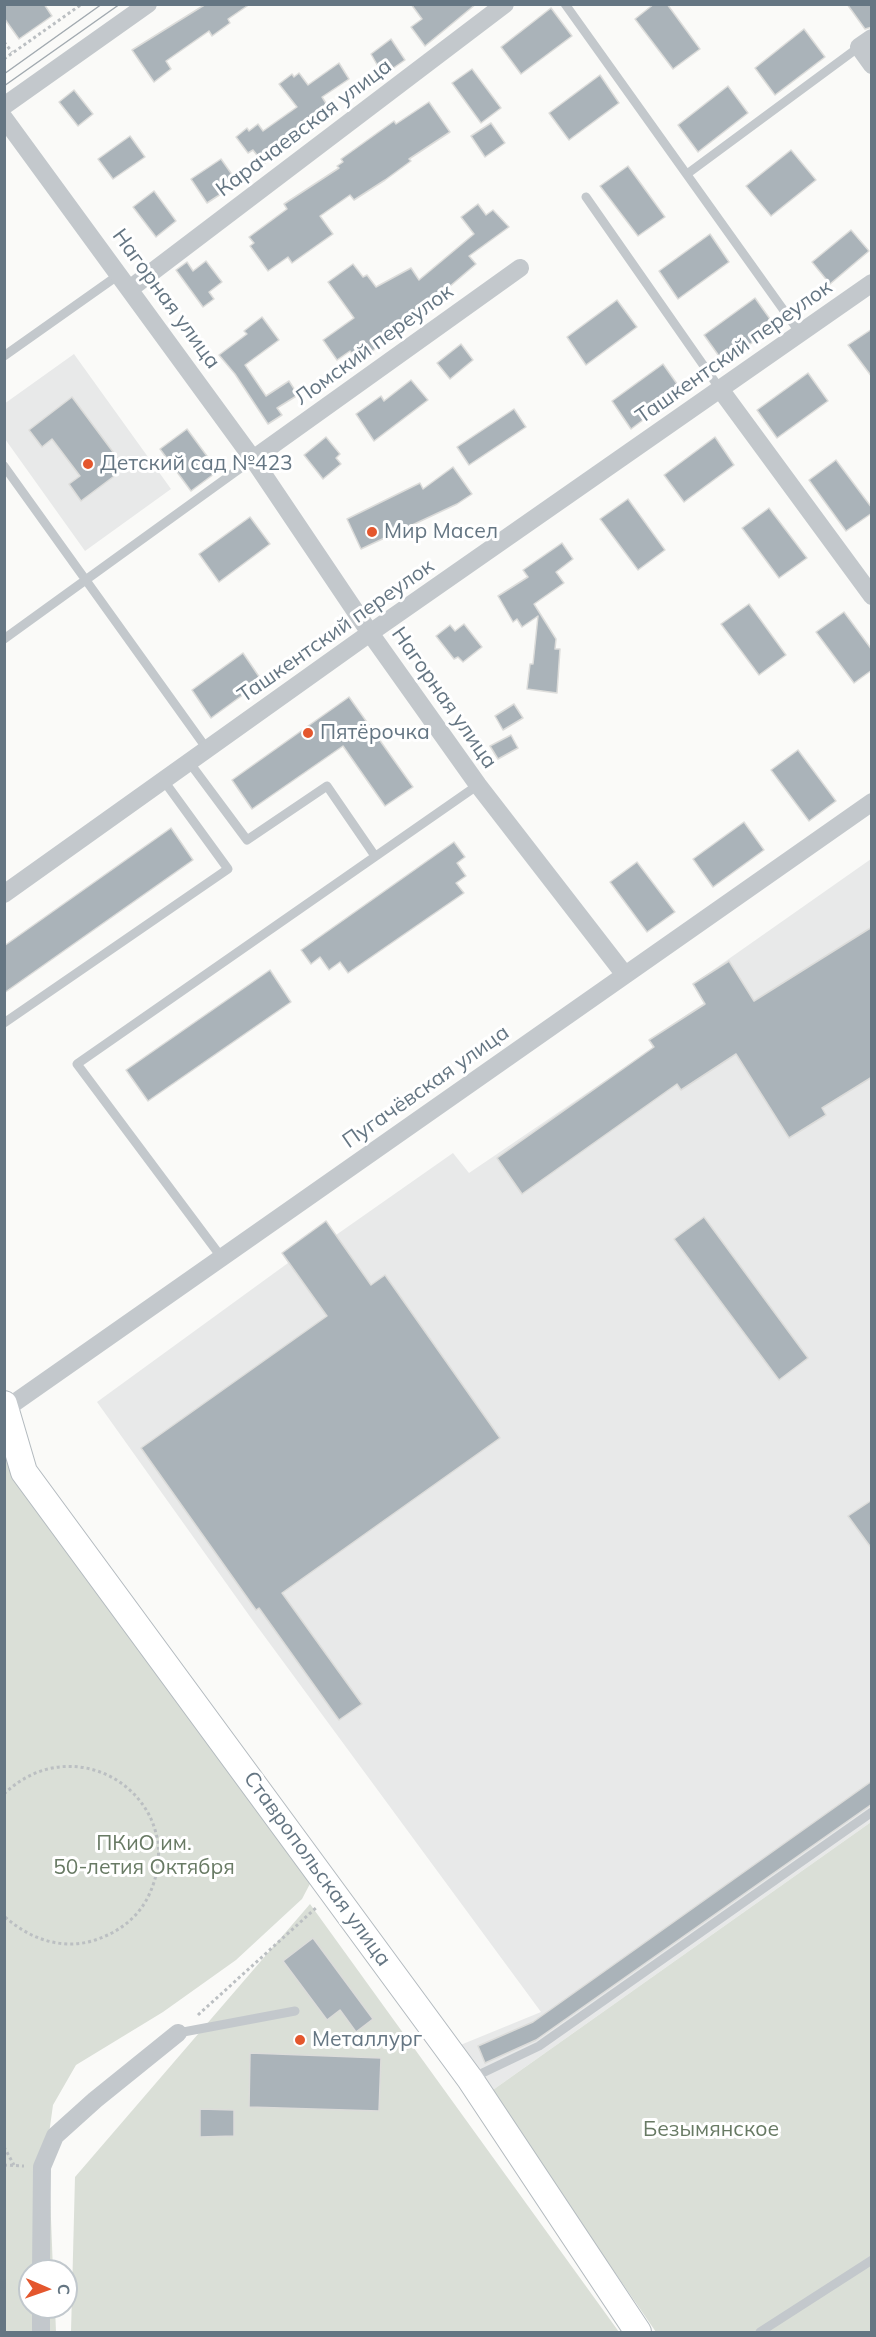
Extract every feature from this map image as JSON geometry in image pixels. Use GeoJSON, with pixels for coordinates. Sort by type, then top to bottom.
{"type":"FeatureCollection","features":[{"type":"Feature","properties":{"kind":"street"},"geometry":{"type":"LineString","coordinates":[[4,106],[148,4]]}},
{"type":"Feature","properties":{"kind":"street","name":"Карачаевская улица"},"geometry":{"type":"LineString","coordinates":[[126,281],[505,4]]}},
{"type":"Feature","properties":{"kind":"street"},"geometry":{"type":"LineString","coordinates":[[865,43],[872,65]]}},
{"type":"Feature","properties":{"kind":"street","name":"Нагорная улица"},"geometry":{"type":"LineString","coordinates":[[4,118],[126,281],[253,459],[370,633],[478,785],[624,975]]}},
{"type":"Feature","properties":{"kind":"street","name":"Ломский переулок"},"geometry":{"type":"LineString","coordinates":[[253,459],[520,268]]}},
{"type":"Feature","properties":{"kind":"street","name":"Ташкентский переулок"},"geometry":{"type":"LineString","coordinates":[[4,894],[370,633],[872,283]]}},
{"type":"Feature","properties":{"kind":"street"},"geometry":{"type":"LineString","coordinates":[[720,389],[872,596]]}},
{"type":"Feature","properties":{"kind":"street","name":"Пугачёвская улица"},"geometry":{"type":"LineString","coordinates":[[6,1406],[222,1258],[871,802]]}},
{"type":"Feature","properties":{"kind":"street","name":"Ставропольская улица"},"geometry":{"type":"LineString","coordinates":[[6,1406],[24,1472],[470,2079],[638,2332]]}},
{"type":"Feature","properties":{"kind":"street"},"geometry":{"type":"LineString","coordinates":[[41,2259],[42,2167],[55,2136],[95,2100],[178,2033]]}},
{"type":"Feature","properties":{"kind":"lane"},"geometry":{"type":"LineString","coordinates":[[565,4],[800,333]]}},
{"type":"Feature","properties":{"kind":"lane"},"geometry":{"type":"LineString","coordinates":[[687,174],[865,43]]}},
{"type":"Feature","properties":{"kind":"lane"},"geometry":{"type":"LineString","coordinates":[[586,197],[720,389]]}},
{"type":"Feature","properties":{"kind":"lane"},"geometry":{"type":"LineString","coordinates":[[4,356],[126,281]]}},
{"type":"Feature","properties":{"kind":"lane"},"geometry":{"type":"LineString","coordinates":[[4,639],[253,459]]}},
{"type":"Feature","properties":{"kind":"lane"},"geometry":{"type":"LineString","coordinates":[[4,466],[207,748]]}},
{"type":"Feature","properties":{"kind":"lane"},"geometry":{"type":"LineString","coordinates":[[189,762],[247,840],[327,786],[375,856]]}},
{"type":"Feature","properties":{"kind":"lane"},"geometry":{"type":"LineString","coordinates":[[4,1023],[228,869],[164,781]]}},
{"type":"Feature","properties":{"kind":"lane"},"geometry":{"type":"LineString","coordinates":[[222,1258],[76,1064],[478,785]]}},
{"type":"Feature","properties":{"kind":"lane"},"geometry":{"type":"LineString","coordinates":[[470,2079],[534,2049],[872,1812]]}},
{"type":"Feature","properties":{"kind":"lane"},"geometry":{"type":"LineString","coordinates":[[178,2033],[295,2011]]}},
{"type":"Feature","properties":{"kind":"lane"},"geometry":{"type":"LineString","coordinates":[[760,2332],[872,2260]]}},
{"type":"Feature","properties":{"kind":"path"},"geometry":{"type":"LineString","coordinates":[[4,59],[82,4]]}},
{"type":"Feature","properties":{"kind":"path"},"geometry":{"type":"LineString","coordinates":[[4,42],[12,52]]}},
{"type":"Feature","properties":{"kind":"path"},"geometry":{"type":"LineString","coordinates":[[4,1794],[20,1781],[45,1770],[73,1766],[91,1768],[125,1785],[138,1797],[148,1813],[159,1849],[158,1868],[145,1902],[127,1923],[103,1938],[67,1944],[48,1942],[30,1935],[4,1916]]}},
{"type":"Feature","properties":{"kind":"path"},"geometry":{"type":"LineString","coordinates":[[178,2033],[334,1892]]}},
{"type":"Feature","properties":{"kind":"path"},"geometry":{"type":"LineString","coordinates":[[4,2147],[14,2165]]}},
{"type":"Feature","properties":{"kind":"shaded area","name":"Детский сад №423"},"geometry":{"type":"Polygon","coordinates":[[[74,354],[171,489],[85,551],[5,439],[4,404],[74,354]]]}},
{"type":"Feature","properties":{"kind":"shaded area"},"geometry":{"type":"Polygon","coordinates":[[[871,859],[871,1822],[490,2092],[458,2046],[541,2012],[251,1618],[97,1402],[288,1263],[282,1253],[326,1221],[336,1235],[453,1153],[469,1173],[653,1048],[649,1040],[704,1003],[693,984],[871,859]]]}},
{"type":"Feature","properties":{"kind":"green space","name":"ПКиО им. 50-летия Октября"},"geometry":{"type":"Polygon","coordinates":[[[4,1437],[323,1859],[302,1899],[236,1960],[163,2012],[76,2065],[53,2105],[48,2141],[53,2259],[18,2259],[18,2319],[55,2319],[56,2332],[5,2332],[4,1437]]]}},
{"type":"Feature","properties":{"kind":"green space","name":"Безымянское"},"geometry":{"type":"Polygon","coordinates":[[[871,1822],[871,2332],[656,2332],[490,2092],[871,1822]]]}},
{"type":"Feature","properties":{"kind":"green space","name":"Металлург"},"geometry":{"type":"Polygon","coordinates":[[[310,1904],[619,2332],[71,2332],[71,2319],[78,2319],[78,2259],[73,2259],[75,2177],[310,1904]]]}},
{"type":"Feature","properties":{"kind":"building"},"geometry":{"type":"Polygon","coordinates":[[[4,4],[44,4],[52,16],[19,39],[4,18],[4,4]]]}},
{"type":"Feature","properties":{"kind":"building"},"geometry":{"type":"Polygon","coordinates":[[[206,4],[250,4],[228,19],[230,23],[212,36],[209,31],[166,61],[171,69],[154,82],[132,50],[206,4]]]}},
{"type":"Feature","properties":{"kind":"building"},"geometry":{"type":"Polygon","coordinates":[[[411,4],[476,4],[425,46],[411,27],[422,19],[411,4]]]}},
{"type":"Feature","properties":{"kind":"building"},"geometry":{"type":"Polygon","coordinates":[[[654,4],[667,4],[700,49],[673,69],[635,19],[654,4]]]}},
{"type":"Feature","properties":{"kind":"building"},"geometry":{"type":"Polygon","coordinates":[[[847,4],[872,4],[872,27],[865,29],[847,4]]]}},
{"type":"Feature","properties":{"kind":"building"},"geometry":{"type":"Polygon","coordinates":[[[551,8],[572,36],[521,74],[501,47],[551,8]]]}},
{"type":"Feature","properties":{"kind":"building"},"geometry":{"type":"Polygon","coordinates":[[[804,29],[825,57],[775,95],[755,68],[804,29]]]}},
{"type":"Feature","properties":{"kind":"building"},"geometry":{"type":"Polygon","coordinates":[[[391,39],[405,60],[383,75],[371,54],[391,39]]]}},
{"type":"Feature","properties":{"kind":"building"},"geometry":{"type":"Polygon","coordinates":[[[339,63],[349,79],[322,97],[329,108],[285,139],[289,145],[264,164],[253,150],[248,153],[236,137],[247,128],[249,131],[258,124],[263,131],[297,107],[279,84],[292,74],[294,77],[299,73],[308,85],[339,63]]]}},
{"type":"Feature","properties":{"kind":"building"},"geometry":{"type":"Polygon","coordinates":[[[472,69],[501,108],[481,123],[452,83],[472,69]]]}},
{"type":"Feature","properties":{"kind":"building"},"geometry":{"type":"Polygon","coordinates":[[[600,75],[619,103],[569,140],[549,113],[600,75]]]}},
{"type":"Feature","properties":{"kind":"building"},"geometry":{"type":"Polygon","coordinates":[[[728,86],[748,113],[698,152],[678,125],[728,86]]]}},
{"type":"Feature","properties":{"kind":"building"},"geometry":{"type":"Polygon","coordinates":[[[74,90],[93,114],[78,126],[59,102],[74,90]]]}},
{"type":"Feature","properties":{"kind":"building"},"geometry":{"type":"Polygon","coordinates":[[[429,102],[450,132],[409,159],[411,161],[385,180],[354,200],[350,195],[320,216],[333,234],[292,263],[288,257],[268,271],[250,246],[254,243],[249,237],[287,209],[284,204],[339,168],[337,166],[343,162],[341,159],[394,121],[396,124],[429,102]]]}},
{"type":"Feature","properties":{"kind":"building"},"geometry":{"type":"Polygon","coordinates":[[[491,123],[505,143],[485,157],[471,136],[491,123]]]}},
{"type":"Feature","properties":{"kind":"building"},"geometry":{"type":"Polygon","coordinates":[[[130,136],[145,157],[113,179],[98,159],[130,136]]]}},
{"type":"Feature","properties":{"kind":"building"},"geometry":{"type":"Polygon","coordinates":[[[791,150],[816,180],[771,216],[746,186],[791,150]]]}},
{"type":"Feature","properties":{"kind":"building"},"geometry":{"type":"Polygon","coordinates":[[[221,159],[238,183],[207,203],[191,179],[221,159]]]}},
{"type":"Feature","properties":{"kind":"building"},"geometry":{"type":"Polygon","coordinates":[[[628,166],[665,217],[638,236],[600,186],[628,166]]]}},
{"type":"Feature","properties":{"kind":"building"},"geometry":{"type":"Polygon","coordinates":[[[154,191],[176,221],[156,237],[133,207],[154,191]]]}},
{"type":"Feature","properties":{"kind":"building"},"geometry":{"type":"Polygon","coordinates":[[[478,204],[486,215],[493,210],[509,227],[469,256],[476,264],[429,304],[398,323],[404,331],[358,361],[350,351],[337,360],[323,340],[354,318],[328,282],[353,264],[363,277],[367,275],[376,287],[411,268],[419,280],[474,234],[461,217],[478,204]]]}},
{"type":"Feature","properties":{"kind":"building"},"geometry":{"type":"Polygon","coordinates":[[[851,230],[869,251],[830,284],[812,262],[851,230]]]}},
{"type":"Feature","properties":{"kind":"building"},"geometry":{"type":"Polygon","coordinates":[[[710,234],[729,262],[678,299],[659,271],[710,234]]]}},
{"type":"Feature","properties":{"kind":"building"},"geometry":{"type":"Polygon","coordinates":[[[206,261],[222,282],[209,292],[214,299],[203,307],[176,270],[187,262],[193,271],[206,261]]]}},
{"type":"Feature","properties":{"kind":"building"},"geometry":{"type":"Polygon","coordinates":[[[755,298],[775,326],[724,363],[704,335],[755,298]]]}},
{"type":"Feature","properties":{"kind":"building"},"geometry":{"type":"Polygon","coordinates":[[[617,300],[637,327],[586,365],[567,337],[617,300]]]}},
{"type":"Feature","properties":{"kind":"building"},"geometry":{"type":"Polygon","coordinates":[[[262,317],[279,340],[245,365],[266,396],[289,381],[298,395],[277,408],[282,415],[268,424],[235,374],[219,355],[247,334],[244,331],[262,317]]]}},
{"type":"Feature","properties":{"kind":"building"},"geometry":{"type":"Polygon","coordinates":[[[872,329],[872,377],[848,345],[872,329]]]}},
{"type":"Feature","properties":{"kind":"building"},"geometry":{"type":"Polygon","coordinates":[[[461,344],[473,360],[450,379],[437,363],[461,344]]]}},
{"type":"Feature","properties":{"kind":"building"},"geometry":{"type":"Polygon","coordinates":[[[663,364],[682,391],[631,429],[612,401],[663,364]]]}},
{"type":"Feature","properties":{"kind":"building"},"geometry":{"type":"Polygon","coordinates":[[[808,373],[828,401],[777,438],[757,410],[808,373]]]}},
{"type":"Feature","properties":{"kind":"building"},"geometry":{"type":"Polygon","coordinates":[[[411,380],[428,400],[374,441],[356,414],[381,396],[384,401],[411,380]]]}},
{"type":"Feature","properties":{"kind":"building"},"geometry":{"type":"Polygon","coordinates":[[[72,397],[125,468],[81,501],[69,484],[80,476],[52,439],[42,447],[29,430],[72,397]]]}},
{"type":"Feature","properties":{"kind":"building"},"geometry":{"type":"Polygon","coordinates":[[[514,409],[526,427],[469,465],[457,447],[514,409]]]}},
{"type":"Feature","properties":{"kind":"building"},"geometry":{"type":"Polygon","coordinates":[[[187,429],[218,471],[191,491],[160,449],[187,429]]]}},
{"type":"Feature","properties":{"kind":"building"},"geometry":{"type":"Polygon","coordinates":[[[326,437],[340,454],[336,458],[341,464],[323,479],[304,455],[326,437]]]}},
{"type":"Feature","properties":{"kind":"building"},"geometry":{"type":"Polygon","coordinates":[[[715,437],[734,465],[684,502],[664,475],[715,437]]]}},
{"type":"Feature","properties":{"kind":"building"},"geometry":{"type":"Polygon","coordinates":[[[836,460],[872,508],[872,513],[846,531],[809,480],[836,460]]]}},
{"type":"Feature","properties":{"kind":"building"},"geometry":{"type":"Polygon","coordinates":[[[453,467],[472,494],[457,504],[361,549],[347,519],[420,483],[423,489],[453,467]]]}},
{"type":"Feature","properties":{"kind":"building"},"geometry":{"type":"Polygon","coordinates":[[[628,499],[665,550],[638,570],[600,519],[628,499]]]}},
{"type":"Feature","properties":{"kind":"building"},"geometry":{"type":"Polygon","coordinates":[[[769,508],[807,558],[779,578],[742,528],[769,508]]]}},
{"type":"Feature","properties":{"kind":"building"},"geometry":{"type":"Polygon","coordinates":[[[250,517],[270,544],[219,582],[199,554],[250,517]]]}},
{"type":"Feature","properties":{"kind":"building"},"geometry":{"type":"Polygon","coordinates":[[[562,543],[573,559],[556,572],[564,583],[534,604],[556,639],[555,649],[560,649],[557,693],[527,689],[530,664],[533,664],[538,616],[522,627],[517,619],[513,622],[498,596],[528,577],[523,570],[562,543]]]}},
{"type":"Feature","properties":{"kind":"building"},"geometry":{"type":"Polygon","coordinates":[[[749,604],[786,655],[759,675],[721,624],[749,604]]]}},
{"type":"Feature","properties":{"kind":"building"},"geometry":{"type":"Polygon","coordinates":[[[844,612],[872,650],[872,670],[854,683],[816,632],[844,612]]]}},
{"type":"Feature","properties":{"kind":"building"},"geometry":{"type":"Polygon","coordinates":[[[464,624],[482,647],[463,662],[458,657],[454,659],[436,636],[450,625],[455,631],[464,624]]]}},
{"type":"Feature","properties":{"kind":"building"},"geometry":{"type":"Polygon","coordinates":[[[243,653],[262,681],[211,718],[192,690],[243,653]]]}},
{"type":"Feature","properties":{"kind":"building"},"geometry":{"type":"Polygon","coordinates":[[[349,697],[413,787],[385,806],[343,746],[252,809],[232,780],[349,697]]]}},
{"type":"Feature","properties":{"kind":"building"},"geometry":{"type":"Polygon","coordinates":[[[514,704],[523,718],[503,730],[495,716],[514,704]]]}},
{"type":"Feature","properties":{"kind":"building"},"geometry":{"type":"Polygon","coordinates":[[[511,735],[518,748],[498,759],[490,746],[511,735]]]}},
{"type":"Feature","properties":{"kind":"building"},"geometry":{"type":"Polygon","coordinates":[[[798,750],[836,801],[809,821],[771,770],[798,750]]]}},
{"type":"Feature","properties":{"kind":"building"},"geometry":{"type":"Polygon","coordinates":[[[744,822],[764,850],[713,887],[693,859],[744,822]]]}},
{"type":"Feature","properties":{"kind":"building"},"geometry":{"type":"Polygon","coordinates":[[[171,828],[193,860],[4,993],[4,946],[171,828]]]}},
{"type":"Feature","properties":{"kind":"building"},"geometry":{"type":"Polygon","coordinates":[[[454,842],[465,857],[457,863],[466,876],[456,883],[464,893],[348,973],[340,962],[329,970],[320,957],[311,964],[301,950],[454,842]]]}},
{"type":"Feature","properties":{"kind":"building"},"geometry":{"type":"Polygon","coordinates":[[[637,862],[675,912],[647,932],[610,882],[637,862]]]}},
{"type":"Feature","properties":{"kind":"building"},"geometry":{"type":"Polygon","coordinates":[[[872,927],[872,1077],[822,1108],[826,1115],[789,1138],[736,1054],[681,1090],[677,1084],[522,1194],[497,1158],[654,1047],[649,1040],[705,1004],[693,984],[729,961],[754,1001],[872,927]]]}},
{"type":"Feature","properties":{"kind":"building"},"geometry":{"type":"Polygon","coordinates":[[[270,970],[291,1002],[148,1101],[126,1070],[270,970]]]}},
{"type":"Feature","properties":{"kind":"building"},"geometry":{"type":"Polygon","coordinates":[[[704,1217],[808,1358],[779,1380],[674,1239],[704,1217]]]}},
{"type":"Feature","properties":{"kind":"building"},"geometry":{"type":"Polygon","coordinates":[[[326,1221],[371,1285],[385,1275],[500,1438],[282,1593],[362,1704],[339,1720],[259,1608],[256,1610],[141,1448],[327,1316],[282,1253],[326,1221]]]}},
{"type":"Feature","properties":{"kind":"building"},"geometry":{"type":"Polygon","coordinates":[[[872,1500],[872,1549],[848,1516],[872,1500]]]}},
{"type":"Feature","properties":{"kind":"building"},"geometry":{"type":"Polygon","coordinates":[[[872,1781],[872,1804],[536,2040],[485,2063],[478,2046],[533,2022],[872,1781]]]}},
{"type":"Feature","properties":{"kind":"building"},"geometry":{"type":"Polygon","coordinates":[[[313,1938],[373,2019],[356,2032],[340,2010],[327,2020],[283,1961],[313,1938]]]}},
{"type":"Feature","properties":{"kind":"building"},"geometry":{"type":"Polygon","coordinates":[[[250,2053],[381,2058],[379,2111],[249,2107],[250,2053]]]}},
{"type":"Feature","properties":{"kind":"building"},"geometry":{"type":"Polygon","coordinates":[[[200,2109],[234,2110],[234,2136],[200,2137],[200,2109]]]}},
{"type":"Feature","properties":{"kind":"tram line"},"geometry":{"type":"LineString","coordinates":[[4,74],[102,4]]}},
{"type":"Feature","properties":{"kind":"tram line"},"geometry":{"type":"LineString","coordinates":[[4,86],[120,4]]}},
{"type":"Feature","properties":{"kind":"place","name":"Детский сад №423"},"geometry":{"type":"Point","coordinates":[88,464]}},
{"type":"Feature","properties":{"kind":"place","name":"Мир Масел"},"geometry":{"type":"Point","coordinates":[372,532]}},
{"type":"Feature","properties":{"kind":"place","name":"Пятёрочка"},"geometry":{"type":"Point","coordinates":[308,733]}},
{"type":"Feature","properties":{"kind":"place","name":"Металлург"},"geometry":{"type":"Point","coordinates":[300,2040]}}]}
